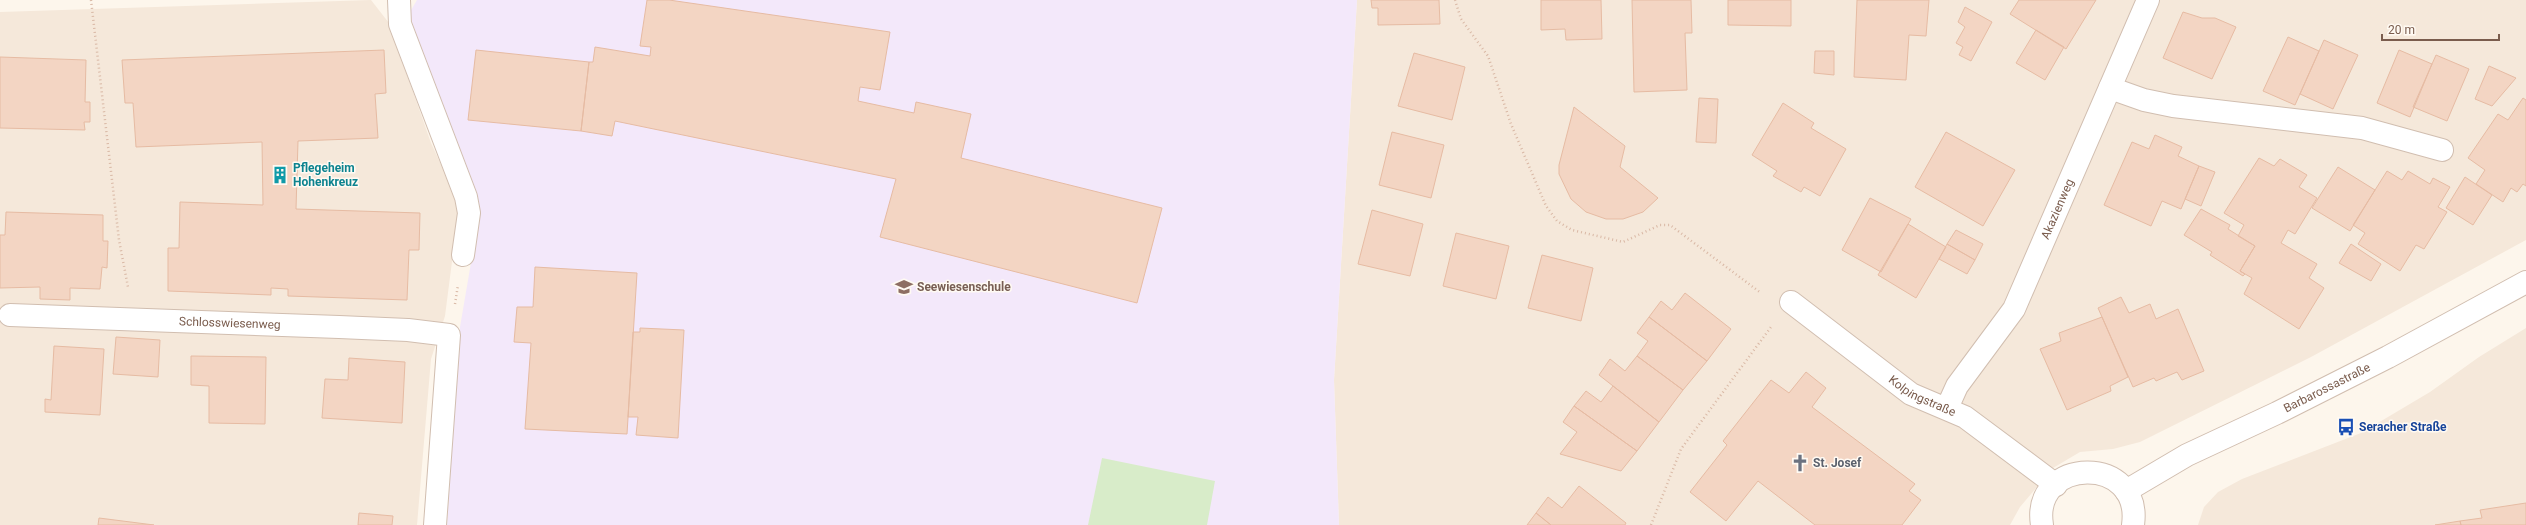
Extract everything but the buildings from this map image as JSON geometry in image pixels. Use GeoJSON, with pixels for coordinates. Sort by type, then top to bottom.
{"type":"FeatureCollection","features":[{"type":"Feature","properties":{"kind":"street"},"geometry":{"type":"LineString","coordinates":[[399,0],[400,24],[467,201],[469,213],[463,255]]}},
{"type":"Feature","properties":{"kind":"street","name":"Akazienweg"},"geometry":{"type":"LineString","coordinates":[[1947,408],[1957,386],[2014,309],[2148,0]]}},
{"type":"Feature","properties":{"kind":"street"},"geometry":{"type":"LineString","coordinates":[[2110,88],[2144,100],[2173,106],[2375,131],[2442,150]]}},
{"type":"Feature","properties":{"kind":"street","name":"Barbarossastraße"},"geometry":{"type":"LineString","coordinates":[[2126,491],[2187,455],[2277,413],[2388,357],[2526,282]]}},
{"type":"Feature","properties":{"kind":"street","name":"Kolpingstraße"},"geometry":{"type":"LineString","coordinates":[[1791,302],[1911,394],[1947,408],[1978,426],[2056,484]]}},
{"type":"Feature","properties":{"kind":"street","name":"Schlosswiesenweg"},"geometry":{"type":"LineString","coordinates":[[10,315],[346,327],[449,335]]}},
{"type":"Feature","properties":{"kind":"street"},"geometry":{"type":"LineString","coordinates":[[435,525],[449,335]]}},
{"type":"Feature","properties":{"kind":"street"},"geometry":{"type":"LineString","coordinates":[[2042,525],[2043,505],[2056,484],[2073,473],[2095,472],[2106,475],[2126,491],[2134,512],[2134,525]]}},
{"type":"Feature","properties":{"kind":"path"},"geometry":{"type":"LineString","coordinates":[[91,0],[119,240],[125,270]]}},
{"type":"Feature","properties":{"kind":"path"},"geometry":{"type":"LineString","coordinates":[[1455,0],[1461,19],[1488,56],[1511,124],[1546,206],[1557,221],[1572,230],[1623,242],[1660,225],[1670,225],[1757,291],[1791,302],[1690,434],[1674,463],[1651,525]]}},
{"type":"Feature","properties":{"kind":"path"},"geometry":{"type":"LineString","coordinates":[[449,335],[463,255]]}},
{"type":"Feature","properties":{"kind":"shaded area"},"geometry":{"type":"Polygon","coordinates":[[[371,0],[389,23],[431,143],[456,197],[458,215],[445,316],[431,359],[417,525],[0,525],[0,12],[371,0]]]}},
{"type":"Feature","properties":{"kind":"shaded area","name":"Seewiesenschule"},"geometry":{"type":"Polygon","coordinates":[[[417,0],[1357,0],[1334,380],[1339,525],[447,525],[460,327],[479,216],[477,197],[412,24],[410,12],[417,0]]]}},
{"type":"Feature","properties":{"kind":"shaded area"},"geometry":{"type":"Polygon","coordinates":[[[1357,0],[2526,0],[2526,240],[2311,357],[2140,442],[2113,449],[2080,452],[2053,468],[2020,507],[2010,525],[1339,525],[1334,380],[1357,0]]]}},
{"type":"Feature","properties":{"kind":"shaded area"},"geometry":{"type":"Polygon","coordinates":[[[2526,328],[2526,525],[2198,525],[2204,507],[2218,492],[2242,479],[2361,433],[2430,392],[2479,357],[2526,328]]]}},
{"type":"Feature","properties":{"kind":"green space"},"geometry":{"type":"Polygon","coordinates":[[[1102,458],[1215,481],[1207,525],[1088,525],[1102,458]]]}},
{"type":"Feature","properties":{"kind":"place","name":"Pflegeheim Hohenkreuz"},"geometry":{"type":"Point","coordinates":[280,175]}},
{"type":"Feature","properties":{"kind":"place","name":"Seewiesenschule"},"geometry":{"type":"Point","coordinates":[904,287]}},
{"type":"Feature","properties":{"kind":"place","name":"Seracher Straße"},"geometry":{"type":"Point","coordinates":[2346,427]}},
{"type":"Feature","properties":{"kind":"place","name":"St. Josef"},"geometry":{"type":"Point","coordinates":[1800,463]}}]}
